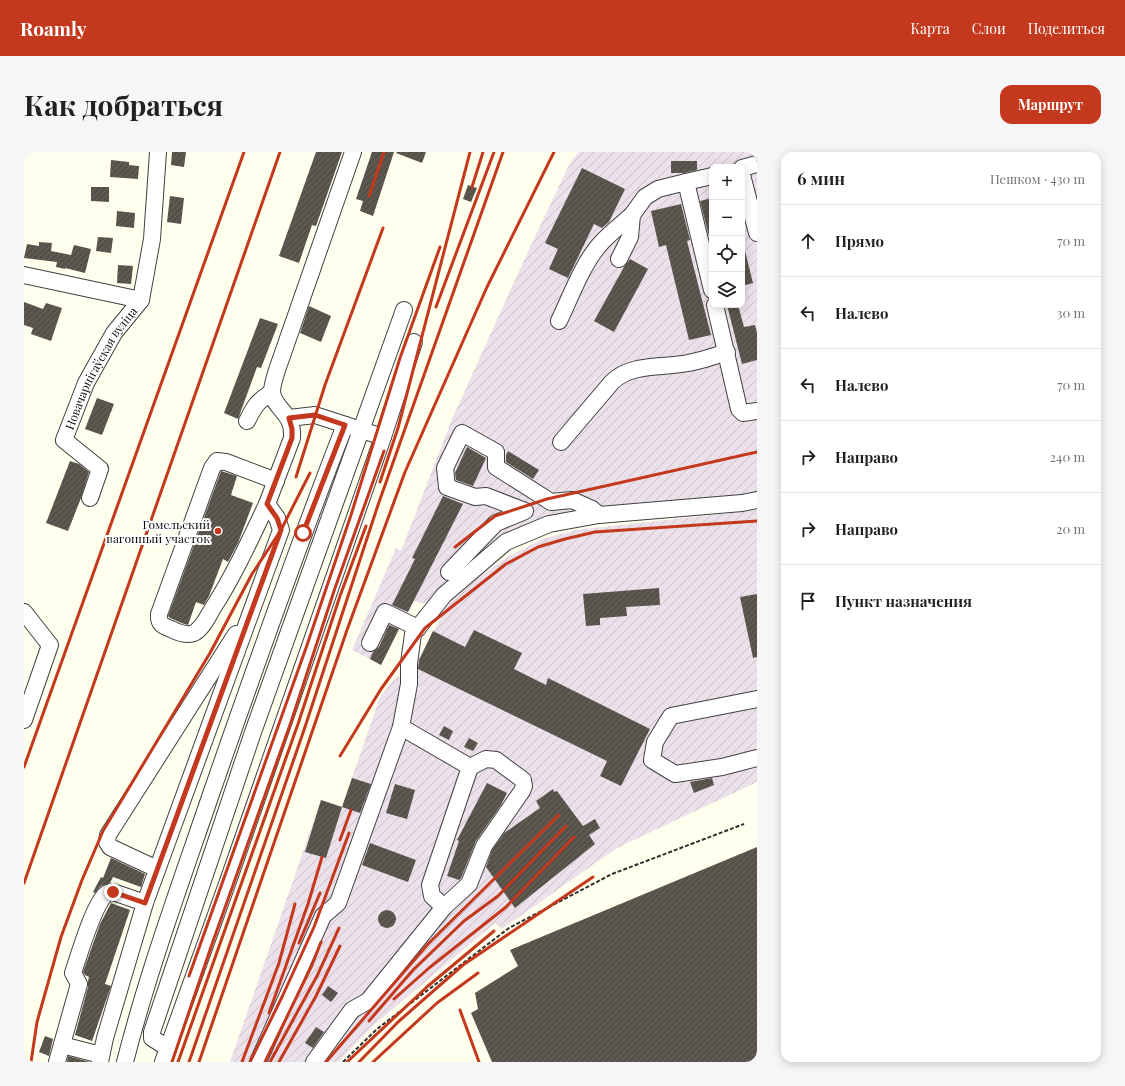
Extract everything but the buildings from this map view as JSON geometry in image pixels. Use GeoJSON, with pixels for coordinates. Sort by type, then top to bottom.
{"type":"FeatureCollection","features":[{"type":"Feature","properties":{"kind":"street","name":"Новачарнігаўская вуліца"},"geometry":{"type":"LineString","coordinates":[[90,498],[100,469],[64,440],[86,383],[114,333],[142,300],[152,239],[158,152]]}},
{"type":"Feature","properties":{"kind":"street"},"geometry":{"type":"LineString","coordinates":[[276,481],[226,462],[217,461],[212,468],[159,614],[158,620],[160,623],[177,632],[187,634],[194,633],[200,627],[226,587],[267,504],[276,481],[292,438],[292,429],[289,418],[275,400],[272,392],[277,370],[353,152]]}},
{"type":"Feature","properties":{"kind":"street"},"geometry":{"type":"LineString","coordinates":[[745,167],[757,164]]}},
{"type":"Feature","properties":{"kind":"street"},"geometry":{"type":"LineString","coordinates":[[559,321],[594,251],[602,241],[632,215],[645,197],[658,189],[709,177]]}},
{"type":"Feature","properties":{"kind":"street"},"geometry":{"type":"LineString","coordinates":[[686,182],[709,278]]}},
{"type":"Feature","properties":{"kind":"street"},"geometry":{"type":"LineString","coordinates":[[745,187],[757,233]]}},
{"type":"Feature","properties":{"kind":"street"},"geometry":{"type":"LineString","coordinates":[[619,259],[630,237],[632,215]]}},
{"type":"Feature","properties":{"kind":"street"},"geometry":{"type":"LineString","coordinates":[[24,275],[142,300]]}},
{"type":"Feature","properties":{"kind":"street"},"geometry":{"type":"LineString","coordinates":[[717,308],[739,409],[743,413],[757,411]]}},
{"type":"Feature","properties":{"kind":"street"},"geometry":{"type":"LineString","coordinates":[[165,1055],[152,1038],[152,1032],[252,735],[404,310]]}},
{"type":"Feature","properties":{"kind":"street"},"geometry":{"type":"LineString","coordinates":[[165,1055],[228,884],[383,437],[414,342]]}},
{"type":"Feature","properties":{"kind":"street"},"geometry":{"type":"LineString","coordinates":[[561,442],[618,376],[628,371],[689,363],[727,352]]}},
{"type":"Feature","properties":{"kind":"street"},"geometry":{"type":"LineString","coordinates":[[246,421],[254,406],[272,392]]}},
{"type":"Feature","properties":{"kind":"street"},"geometry":{"type":"LineString","coordinates":[[289,418],[315,415],[383,437]]}},
{"type":"Feature","properties":{"kind":"street"},"geometry":{"type":"LineString","coordinates":[[126,1062],[144,993],[197,837],[303,533],[345,425]]}},
{"type":"Feature","properties":{"kind":"street"},"geometry":{"type":"LineString","coordinates":[[525,510],[486,496],[475,497],[447,487],[445,468],[462,433],[496,452],[496,467],[551,502]]}},
{"type":"Feature","properties":{"kind":"street"},"geometry":{"type":"LineString","coordinates":[[449,572],[496,523],[525,510],[551,502],[572,500],[599,515]]}},
{"type":"Feature","properties":{"kind":"street"},"geometry":{"type":"LineString","coordinates":[[258,1062],[323,916],[338,903],[401,727],[409,684],[409,663],[413,634],[444,595],[506,542],[549,524],[599,515],[742,503],[757,500]]}},
{"type":"Feature","properties":{"kind":"street"},"geometry":{"type":"LineString","coordinates":[[62,1045],[100,1059],[145,903],[281,530],[277,518],[267,504]]}},
{"type":"Feature","properties":{"kind":"street"},"geometry":{"type":"LineString","coordinates":[[157,869],[110,847],[107,842],[108,835],[253,608]]}},
{"type":"Feature","properties":{"kind":"street"},"geometry":{"type":"LineString","coordinates":[[24,612],[50,645],[24,720]]}},
{"type":"Feature","properties":{"kind":"street"},"geometry":{"type":"LineString","coordinates":[[370,643],[384,612],[418,628]]}},
{"type":"Feature","properties":{"kind":"street"},"geometry":{"type":"LineString","coordinates":[[757,699],[671,716],[655,742],[652,760],[675,774],[722,767],[757,758]]}},
{"type":"Feature","properties":{"kind":"street"},"geometry":{"type":"LineString","coordinates":[[401,727],[470,767]]}},
{"type":"Feature","properties":{"kind":"street"},"geometry":{"type":"LineString","coordinates":[[314,1062],[352,1010],[368,1001],[444,907],[469,884],[484,846],[524,786],[523,780],[496,760],[486,759],[470,767],[430,885],[432,896],[444,907]]}},
{"type":"Feature","properties":{"kind":"street"},"geometry":{"type":"LineString","coordinates":[[57,1062],[79,984],[72,973],[96,908],[105,895],[109,892],[145,903]]}},
{"type":"Feature","properties":{"kind":"path"},"geometry":{"type":"LineString","coordinates":[[343,1062],[377,1029],[509,928],[612,874],[744,824]]}},
{"type":"Feature","properties":{"kind":"shaded area"},"geometry":{"type":"Polygon","coordinates":[[[579,152],[757,152],[757,491],[735,496],[601,507],[557,514],[499,536],[427,603],[418,603],[414,600],[381,665],[352,650],[396,548],[401,551],[452,419],[530,247],[571,161],[579,152]]]}},
{"type":"Feature","properties":{"kind":"shaded area"},"geometry":{"type":"Polygon","coordinates":[[[757,510],[757,782],[617,848],[502,929],[495,923],[374,1025],[338,1062],[230,1062],[321,800],[342,807],[380,697],[397,676],[419,690],[415,667],[432,633],[441,619],[437,613],[456,593],[507,557],[543,539],[575,530],[757,510]]]}},
{"type":"Feature","properties":{"kind":"railway"},"geometry":{"type":"LineString","coordinates":[[24,767],[244,152]]}},
{"type":"Feature","properties":{"kind":"railway"},"geometry":{"type":"LineString","coordinates":[[24,883],[280,152]]}},
{"type":"Feature","properties":{"kind":"railway"},"geometry":{"type":"LineString","coordinates":[[369,196],[384,152]]}},
{"type":"Feature","properties":{"kind":"railway"},"geometry":{"type":"LineString","coordinates":[[380,482],[398,428],[470,152]]}},
{"type":"Feature","properties":{"kind":"railway"},"geometry":{"type":"LineString","coordinates":[[472,187],[483,152]]}},
{"type":"Feature","properties":{"kind":"railway"},"geometry":{"type":"LineString","coordinates":[[436,307],[494,152]]}},
{"type":"Feature","properties":{"kind":"railway"},"geometry":{"type":"LineString","coordinates":[[189,1062],[305,727],[378,505],[503,152]]}},
{"type":"Feature","properties":{"kind":"railway"},"geometry":{"type":"LineString","coordinates":[[199,1062],[347,630],[405,472],[487,287],[554,152]]}},
{"type":"Feature","properties":{"kind":"railway"},"geometry":{"type":"LineString","coordinates":[[296,477],[325,385],[383,228]]}},
{"type":"Feature","properties":{"kind":"railway"},"geometry":{"type":"LineString","coordinates":[[189,976],[306,648],[351,515],[400,358],[440,247]]}},
{"type":"Feature","properties":{"kind":"railway"},"geometry":{"type":"LineString","coordinates":[[172,1062],[291,722],[335,588],[384,451]]}},
{"type":"Feature","properties":{"kind":"railway"},"geometry":{"type":"LineString","coordinates":[[455,547],[495,516],[547,499],[757,452]]}},
{"type":"Feature","properties":{"kind":"railway"},"geometry":{"type":"LineString","coordinates":[[31,1062],[37,1022],[61,937],[82,880],[103,831],[210,653],[252,574],[281,530],[310,473]]}},
{"type":"Feature","properties":{"kind":"railway"},"geometry":{"type":"LineString","coordinates":[[340,756],[381,689],[425,628],[506,564],[538,547],[595,532],[757,521]]}},
{"type":"Feature","properties":{"kind":"railway"},"geometry":{"type":"LineString","coordinates":[[178,1062],[298,724],[340,596],[366,526]]}},
{"type":"Feature","properties":{"kind":"railway"},"geometry":{"type":"LineString","coordinates":[[340,840],[351,810]]}},
{"type":"Feature","properties":{"kind":"railway"},"geometry":{"type":"LineString","coordinates":[[326,1062],[428,944],[559,815]]}},
{"type":"Feature","properties":{"kind":"railway"},"geometry":{"type":"LineString","coordinates":[[369,1021],[413,970],[464,921],[498,896],[566,826]]}},
{"type":"Feature","properties":{"kind":"railway"},"geometry":{"type":"LineString","coordinates":[[250,1062],[314,927],[349,833]]}},
{"type":"Feature","properties":{"kind":"railway"},"geometry":{"type":"LineString","coordinates":[[394,999],[429,968],[506,907],[574,837]]}},
{"type":"Feature","properties":{"kind":"railway"},"geometry":{"type":"LineString","coordinates":[[269,1013],[308,904],[322,857]]}},
{"type":"Feature","properties":{"kind":"railway"},"geometry":{"type":"LineString","coordinates":[[359,1062],[398,1022],[463,965],[593,877]]}},
{"type":"Feature","properties":{"kind":"railway"},"geometry":{"type":"LineString","coordinates":[[299,943],[320,893]]}},
{"type":"Feature","properties":{"kind":"railway"},"geometry":{"type":"LineString","coordinates":[[242,1062],[279,963],[295,904]]}},
{"type":"Feature","properties":{"kind":"railway"},"geometry":{"type":"LineString","coordinates":[[270,1062],[317,976],[339,928]]}},
{"type":"Feature","properties":{"kind":"railway"},"geometry":{"type":"LineString","coordinates":[[347,1062],[428,986],[494,931]]}},
{"type":"Feature","properties":{"kind":"railway"},"geometry":{"type":"LineString","coordinates":[[265,1062],[312,965],[321,942]]}},
{"type":"Feature","properties":{"kind":"railway"},"geometry":{"type":"LineString","coordinates":[[279,1062],[316,996],[340,946]]}},
{"type":"Feature","properties":{"kind":"railway"},"geometry":{"type":"LineString","coordinates":[[373,1062],[437,1003],[478,973]]}},
{"type":"Feature","properties":{"kind":"railway"},"geometry":{"type":"LineString","coordinates":[[460,1010],[479,1062]]}},
{"type":"Feature","properties":{"kind":"place","name":"Гомельский вагонный участок"},"geometry":{"type":"Point","coordinates":[218,531]}},
{"type":"Feature","properties":{"kind":"route"},"geometry":{"type":"LineString","coordinates":[[113,892],[145,903],[281,530],[277,518],[267,504],[292,438],[292,429],[289,418],[315,415],[345,425],[303,533]]}}]}
